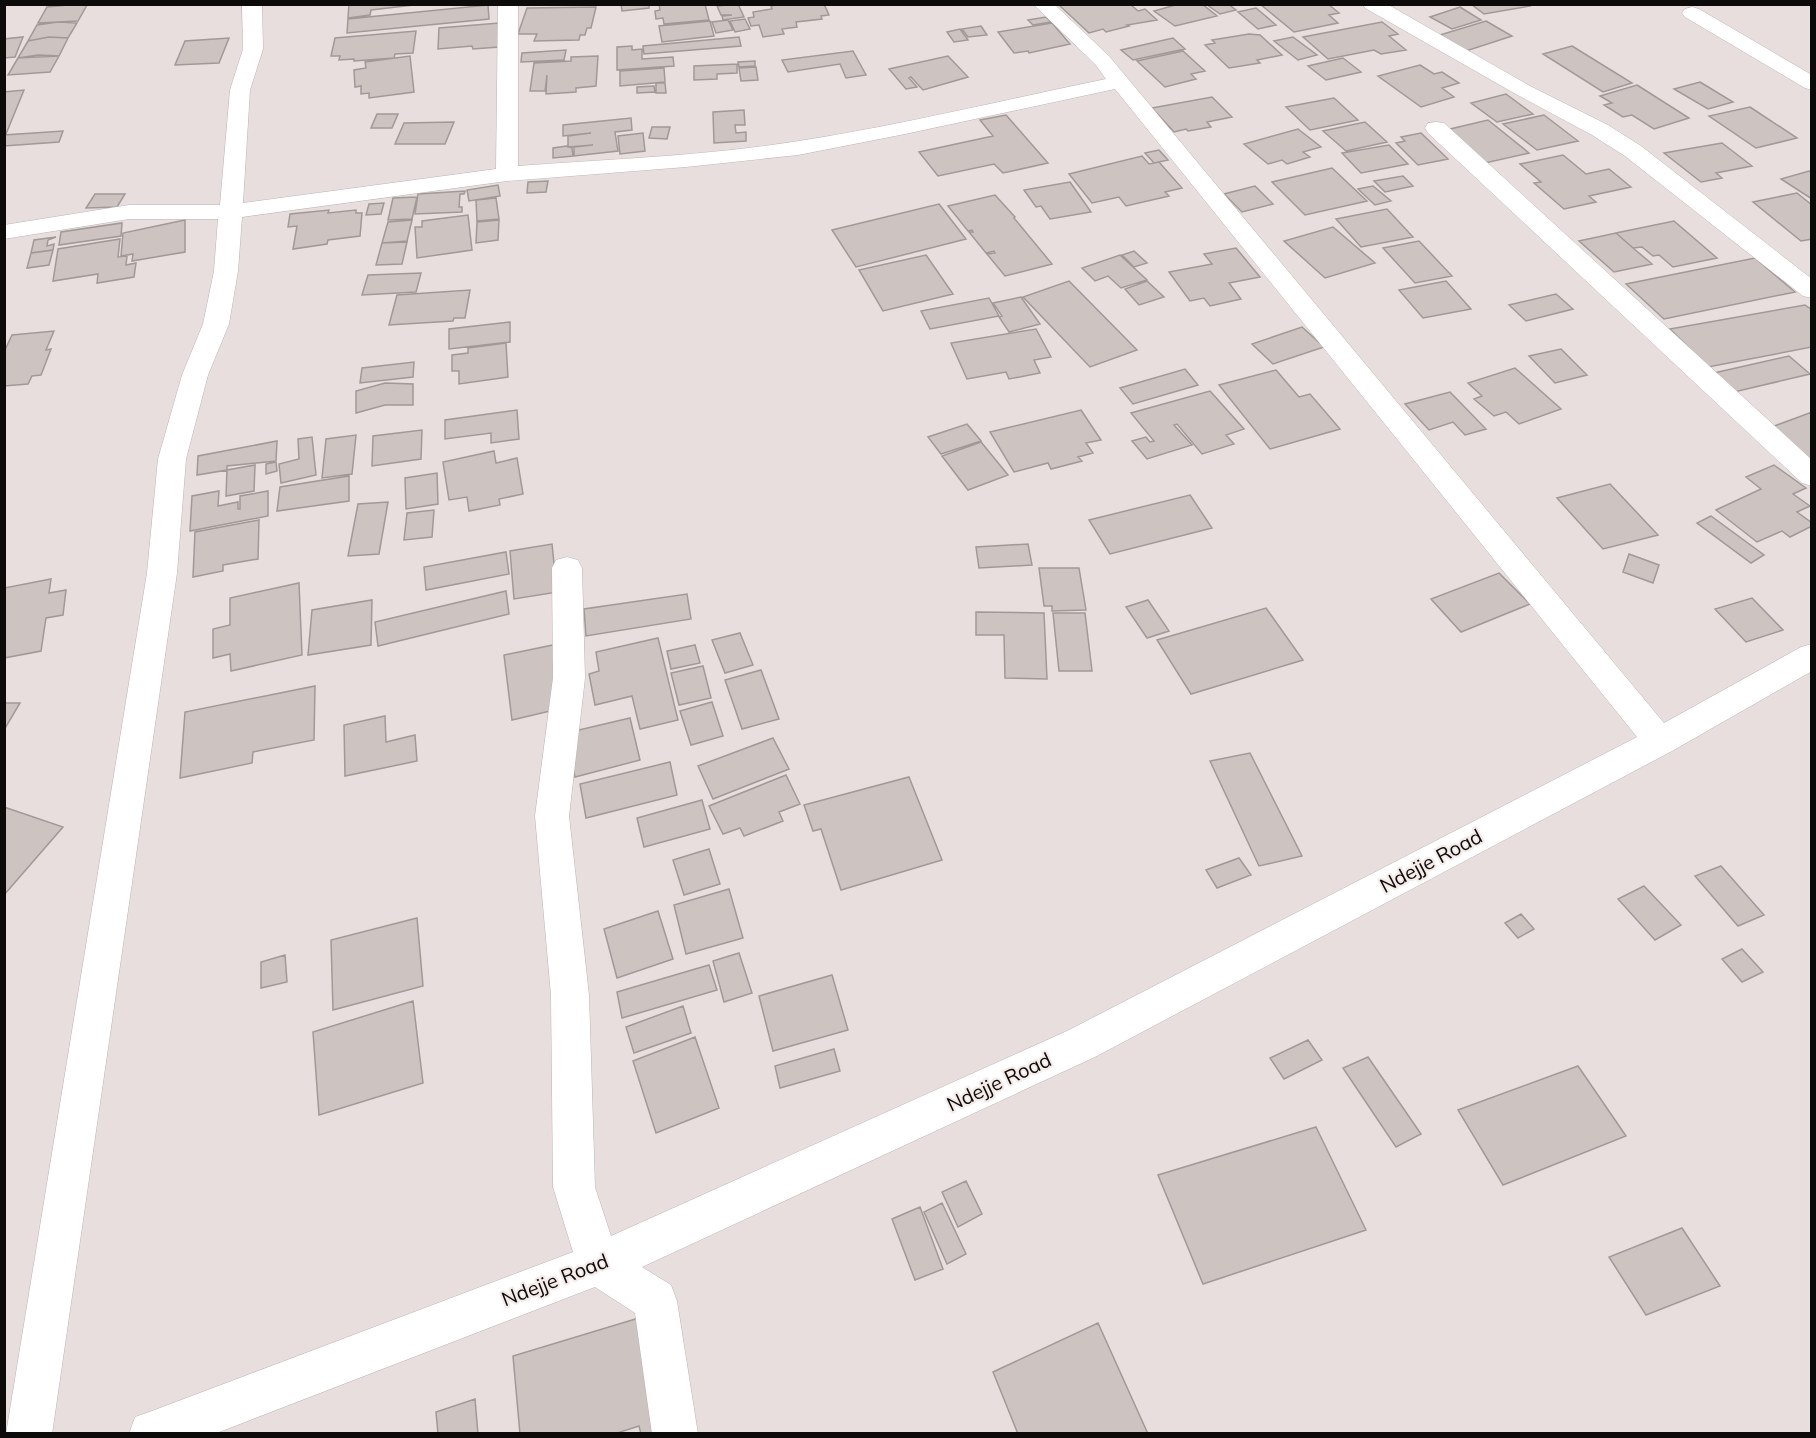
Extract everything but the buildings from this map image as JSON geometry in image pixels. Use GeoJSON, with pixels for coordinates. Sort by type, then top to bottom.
{"type":"FeatureCollection","features":[{"type":"Feature","properties":{"kind":"street"},"geometry":{"type":"LineString","coordinates":[[29,1434],[159,596],[172,459],[195,375],[216,324],[226,271],[240,90],[253,49],[252,4]]}},
{"type":"Feature","properties":{"kind":"street"},"geometry":{"type":"LineString","coordinates":[[507,174],[508,4]]}},
{"type":"Feature","properties":{"kind":"street"},"geometry":{"type":"LineString","coordinates":[[1042,4],[1102,60],[1660,741]]}},
{"type":"Feature","properties":{"kind":"street"},"geometry":{"type":"LineString","coordinates":[[1372,4],[1530,94],[1600,129],[1633,151],[1812,291]]}},
{"type":"Feature","properties":{"kind":"street"},"geometry":{"type":"LineString","coordinates":[[1692,13],[1812,84]]}},
{"type":"Feature","properties":{"kind":"street"},"geometry":{"type":"LineString","coordinates":[[4,232],[129,212],[230,212],[507,174],[686,160],[798,148],[1120,82]]}},
{"type":"Feature","properties":{"kind":"street"},"geometry":{"type":"LineString","coordinates":[[1436,128],[1812,476]]}},
{"type":"Feature","properties":{"kind":"street"},"geometry":{"type":"LineString","coordinates":[[567,568],[570,678],[552,816],[570,995],[574,1187],[599,1264],[655,1301],[675,1434]]}},
{"type":"Feature","properties":{"kind":"street","name":"Ndejje Road"},"geometry":{"type":"LineString","coordinates":[[152,1434],[599,1264],[1081,1044],[1660,741],[1812,656]]}}]}
